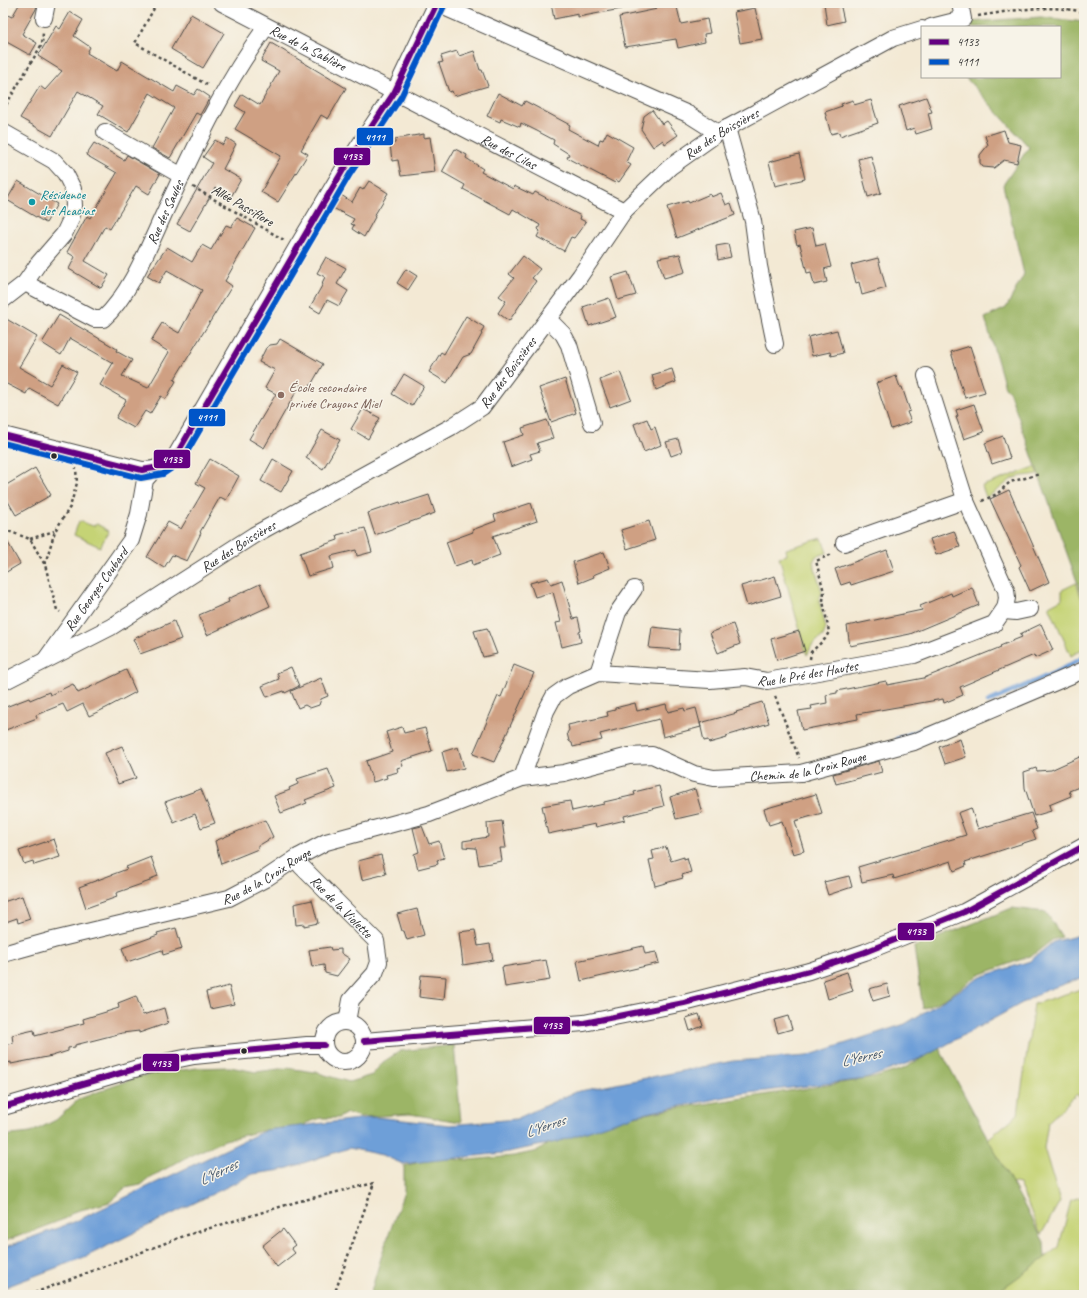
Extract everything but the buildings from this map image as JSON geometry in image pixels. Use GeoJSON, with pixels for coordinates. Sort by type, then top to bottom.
{"type":"FeatureCollection","features":[{"type":"Feature","properties":{"kind":"street","name":"Rue de la Sablière"},"geometry":{"type":"LineString","coordinates":[[222,3],[394,93]]}},
{"type":"Feature","properties":{"kind":"street"},"geometry":{"type":"LineString","coordinates":[[935,26],[963,19],[960,3]]}},
{"type":"Feature","properties":{"kind":"street"},"geometry":{"type":"LineString","coordinates":[[3,435],[132,468],[154,470],[165,466],[175,457],[343,170],[394,93],[437,4],[722,130],[753,221],[759,266],[775,344]]}},
{"type":"Feature","properties":{"kind":"street","name":"Rue des Saules"},"geometry":{"type":"LineString","coordinates":[[24,283],[94,319],[103,319],[115,309],[141,263],[222,93],[266,27]]}},
{"type":"Feature","properties":{"kind":"street","name":"Rue des Boissières"},"geometry":{"type":"LineString","coordinates":[[44,662],[111,627],[254,535],[451,427],[482,407],[580,276],[624,212],[670,167],[722,130],[892,38],[921,29]]}},
{"type":"Feature","properties":{"kind":"street","name":"Rue des Lilas"},"geometry":{"type":"LineString","coordinates":[[394,93],[624,212]]}},
{"type":"Feature","properties":{"kind":"street"},"geometry":{"type":"LineString","coordinates":[[3,132],[54,161],[65,173],[73,189],[74,206],[64,234],[24,283],[3,300]]}},
{"type":"Feature","properties":{"kind":"street"},"geometry":{"type":"LineString","coordinates":[[104,132],[181,178]]}},
{"type":"Feature","properties":{"kind":"street"},"geometry":{"type":"LineString","coordinates":[[548,319],[563,334],[569,346],[592,423]]}},
{"type":"Feature","properties":{"kind":"street"},"geometry":{"type":"LineString","coordinates":[[926,376],[968,504],[1006,590],[1007,598],[1004,611],[1016,612],[1030,609]]}},
{"type":"Feature","properties":{"kind":"street","name":"Rue Georges Coubard"},"geometry":{"type":"LineString","coordinates":[[3,682],[44,662],[73,623],[131,540],[140,514],[145,480],[154,470]]}},
{"type":"Feature","properties":{"kind":"street"},"geometry":{"type":"LineString","coordinates":[[840,548],[968,504]]}},
{"type":"Feature","properties":{"kind":"street"},"geometry":{"type":"LineString","coordinates":[[598,673],[618,612],[634,589]]}},
{"type":"Feature","properties":{"kind":"street","name":"Rue le Pré des Hautes"},"geometry":{"type":"LineString","coordinates":[[522,778],[546,712],[554,696],[568,686],[598,673],[710,680],[745,677],[769,680],[914,655],[994,624],[1004,611]]}},
{"type":"Feature","properties":{"kind":"street","name":"Chemin de la Croix Rouge"},"geometry":{"type":"LineString","coordinates":[[522,778],[564,773],[629,756],[652,755],[694,774],[714,778],[804,772],[914,742],[1084,670]]}},
{"type":"Feature","properties":{"kind":"street","name":"Rue de la Croix Rouge"},"geometry":{"type":"LineString","coordinates":[[3,954],[53,940],[229,898],[266,879],[298,857],[326,842],[429,814],[522,778]]}},
{"type":"Feature","properties":{"kind":"street"},"geometry":{"type":"LineString","coordinates":[[364,1041],[584,1024],[684,1003],[809,971],[865,952],[964,912],[1084,846]]}},
{"type":"Feature","properties":{"kind":"street","name":"Rue de la Violette"},"geometry":{"type":"LineString","coordinates":[[298,857],[301,866],[376,941],[379,962],[375,973],[351,1000],[347,1022]]}},
{"type":"Feature","properties":{"kind":"street"},"geometry":{"type":"LineString","coordinates":[[340,1022],[352,1024],[360,1031],[364,1041],[360,1054],[349,1061],[336,1060],[330,1056],[324,1045],[326,1033],[329,1028],[340,1022]]}},
{"type":"Feature","properties":{"kind":"street"},"geometry":{"type":"LineString","coordinates":[[3,1107],[145,1066],[187,1058],[307,1045],[324,1045]]}},
{"type":"Feature","properties":{"kind":"path"},"geometry":{"type":"LineString","coordinates":[[157,3],[135,43],[222,93]]}},
{"type":"Feature","properties":{"kind":"path"},"geometry":{"type":"LineString","coordinates":[[963,19],[1032,7],[1063,8],[1084,12]]}},
{"type":"Feature","properties":{"kind":"path"},"geometry":{"type":"LineString","coordinates":[[3,110],[42,44],[46,11]]}},
{"type":"Feature","properties":{"kind":"path","name":"Allée Passiflore"},"geometry":{"type":"LineString","coordinates":[[181,178],[297,247]]}},
{"type":"Feature","properties":{"kind":"path"},"geometry":{"type":"LineString","coordinates":[[45,565],[55,530],[70,507],[77,482],[76,470],[79,454]]}},
{"type":"Feature","properties":{"kind":"path"},"geometry":{"type":"LineString","coordinates":[[968,504],[994,496],[1010,482],[1040,474]]}},
{"type":"Feature","properties":{"kind":"path"},"geometry":{"type":"LineString","coordinates":[[3,532],[8,531],[30,538],[55,530]]}},
{"type":"Feature","properties":{"kind":"path"},"geometry":{"type":"LineString","coordinates":[[30,538],[45,565],[57,610],[73,623]]}},
{"type":"Feature","properties":{"kind":"path"},"geometry":{"type":"LineString","coordinates":[[811,673],[811,652],[825,639],[828,632],[823,601],[824,592],[816,561],[840,548]]}},
{"type":"Feature","properties":{"kind":"path"},"geometry":{"type":"LineString","coordinates":[[769,680],[804,772]]}},
{"type":"Feature","properties":{"kind":"path"},"geometry":{"type":"LineString","coordinates":[[28,1295],[184,1236],[296,1202],[374,1182],[334,1295]]}},
{"type":"Feature","properties":{"kind":"green space"},"geometry":{"type":"Polygon","coordinates":[[[1041,17],[1084,22],[1084,601],[1009,391],[1005,387],[985,318],[1006,308],[1024,274],[1003,185],[1029,147],[966,78],[1061,78],[1061,26],[969,26],[969,22],[1041,17]]]}},
{"type":"Feature","properties":{"kind":"green space"},"geometry":{"type":"Polygon","coordinates":[[[1035,467],[1038,474],[1021,476],[1012,479],[986,497],[982,486],[1035,467]]]}},
{"type":"Feature","properties":{"kind":"green space"},"geometry":{"type":"Polygon","coordinates":[[[79,521],[93,526],[97,524],[109,531],[100,547],[74,535],[79,521]]]}},
{"type":"Feature","properties":{"kind":"green space"},"geometry":{"type":"Polygon","coordinates":[[[822,538],[827,553],[816,556],[813,562],[822,592],[819,600],[826,628],[823,636],[812,645],[807,655],[779,557],[787,555],[786,549],[822,538]]]}},
{"type":"Feature","properties":{"kind":"green space"},"geometry":{"type":"Polygon","coordinates":[[[1076,583],[1084,605],[1084,648],[1071,656],[1049,606],[1062,599],[1062,590],[1076,583]]]}},
{"type":"Feature","properties":{"kind":"green space"},"geometry":{"type":"Polygon","coordinates":[[[1012,908],[1046,912],[1062,937],[1052,940],[1033,955],[979,975],[946,998],[923,1009],[914,947],[1012,908]]]}},
{"type":"Feature","properties":{"kind":"green space"},"geometry":{"type":"Polygon","coordinates":[[[1084,988],[1084,1104],[1077,1094],[1048,1122],[1044,1148],[1060,1201],[1041,1235],[1019,1184],[976,1175],[975,1150],[1018,1114],[1034,1004],[1084,988]]]}},
{"type":"Feature","properties":{"kind":"green space"},"geometry":{"type":"Polygon","coordinates":[[[454,1045],[461,1122],[410,1114],[360,1117],[347,1113],[338,1118],[321,1118],[306,1123],[304,1126],[265,1130],[225,1140],[185,1158],[151,1177],[141,1185],[125,1188],[110,1202],[73,1212],[67,1218],[3,1242],[3,1136],[30,1133],[56,1120],[79,1099],[140,1076],[197,1068],[230,1067],[256,1072],[287,1068],[315,1072],[349,1082],[372,1075],[383,1062],[400,1051],[454,1045]]]}},
{"type":"Feature","properties":{"kind":"green space"},"geometry":{"type":"Polygon","coordinates":[[[939,1048],[1044,1242],[1045,1258],[993,1295],[370,1295],[383,1251],[404,1192],[404,1166],[435,1158],[469,1160],[514,1156],[538,1151],[549,1143],[618,1119],[678,1108],[874,1078],[903,1069],[939,1048]]]}},
{"type":"Feature","properties":{"kind":"green space"},"geometry":{"type":"Polygon","coordinates":[[[1084,1196],[1084,1295],[993,1295],[1059,1247],[1071,1200],[1084,1196]]]}},
{"type":"Feature","properties":{"kind":"water","name":"L'Yerres"},"geometry":{"type":"Polygon","coordinates":[[[1084,934],[1084,977],[1044,991],[924,1057],[866,1079],[740,1094],[637,1115],[557,1142],[503,1153],[403,1164],[382,1155],[349,1148],[282,1170],[253,1174],[87,1256],[3,1288],[3,1248],[74,1222],[266,1130],[375,1117],[450,1125],[516,1119],[575,1092],[733,1061],[807,1056],[905,1024],[981,977],[1030,961],[1053,942],[1084,934]]]}},
{"type":"Feature","properties":{"kind":"waterway"},"geometry":{"type":"LineString","coordinates":[[988,702],[1061,670],[1084,657]]}},
{"type":"Feature","properties":{"kind":"waterway"},"geometry":{"type":"LineString","coordinates":[[897,739],[931,726]]}},
{"type":"Feature","properties":{"kind":"transit line","name":"4133"},"geometry":{"type":"LineString","coordinates":[[3,435],[142,470],[160,467],[175,457],[343,170],[394,93],[437,3]]}},
{"type":"Feature","properties":{"kind":"transit line","name":"4111"},"geometry":{"type":"LineString","coordinates":[[3,443],[141,478],[163,474],[181,462],[350,174],[401,97],[444,6]]}},
{"type":"Feature","properties":{"kind":"transit line","name":"4133"},"geometry":{"type":"LineString","coordinates":[[364,1041],[584,1023],[684,1003],[809,971],[865,952],[964,912],[1084,846]]}},
{"type":"Feature","properties":{"kind":"transit line","name":"4133"},"geometry":{"type":"LineString","coordinates":[[3,1107],[145,1066],[194,1056],[307,1045],[324,1045]]}},
{"type":"Feature","properties":{"kind":"place","name":"Résidence des Acacias"},"geometry":{"type":"Point","coordinates":[32,202]}},
{"type":"Feature","properties":{"kind":"place","name":"École secondaire privée Crayons Miel"},"geometry":{"type":"Point","coordinates":[281,395]}}]}
